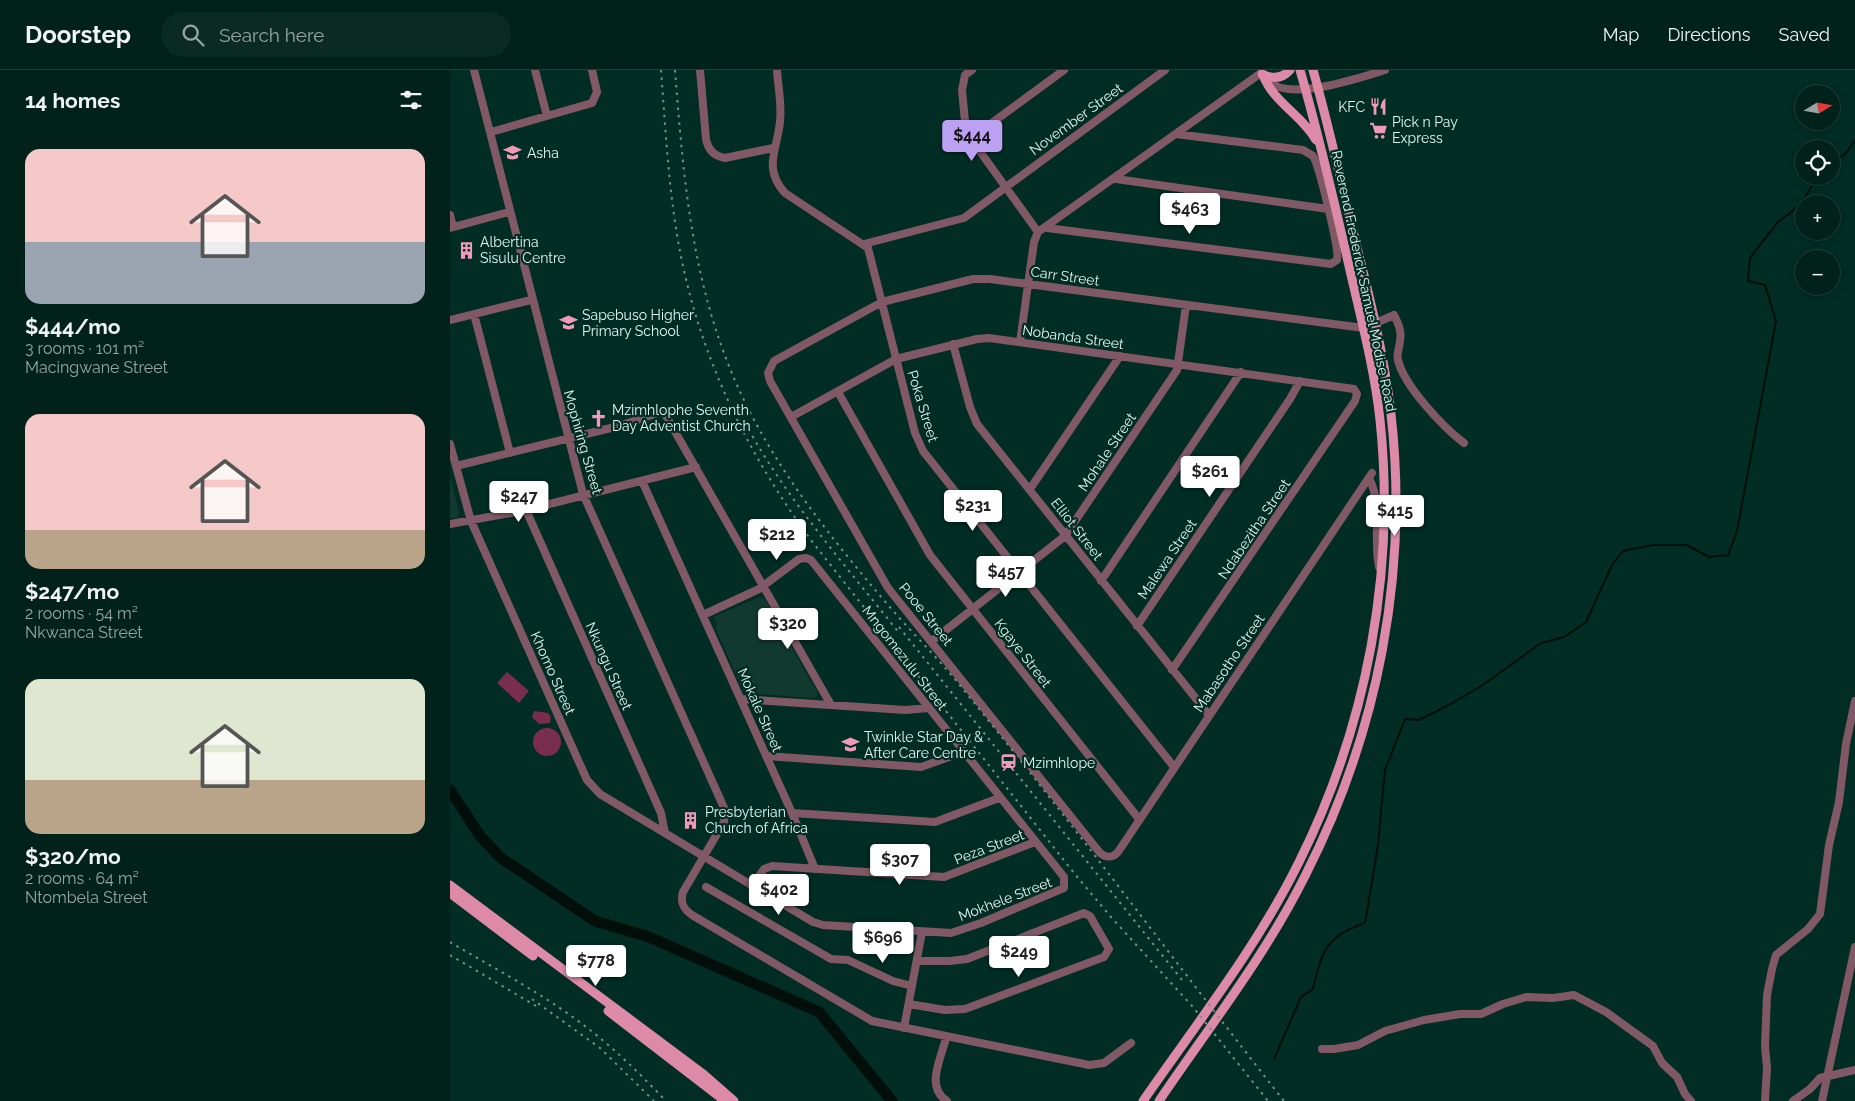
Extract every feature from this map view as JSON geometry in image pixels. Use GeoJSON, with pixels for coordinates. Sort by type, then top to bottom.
{"type":"FeatureCollection","features":[{"type":"Feature","properties":{"kind":"main road"},"geometry":{"type":"LineString","coordinates":[[1261,73],[1280,77],[1290,70]]}},
{"type":"Feature","properties":{"kind":"main road","name":"Reverend Frederick Samuel Modise Road"},"geometry":{"type":"LineString","coordinates":[[1143,1101],[1270,914],[1314,830],[1344,752],[1360,697],[1374,630],[1381,576],[1384,516],[1382,436],[1364,328],[1323,154],[1300,70]]}},
{"type":"Feature","properties":{"kind":"main road","name":"Reverend Frederick Samuel Modise Road"},"geometry":{"type":"LineString","coordinates":[[1159,1101],[1254,962],[1301,884],[1338,806],[1371,705],[1385,643],[1392,589],[1397,496],[1391,413],[1376,325],[1313,70]]}},
{"type":"Feature","properties":{"kind":"main road"},"geometry":{"type":"LineString","coordinates":[[1261,73],[1281,102],[1309,129],[1323,154]]}},
{"type":"Feature","properties":{"kind":"main road"},"geometry":{"type":"LineString","coordinates":[[450,885],[702,1073],[734,1101]]}},
{"type":"Feature","properties":{"kind":"main road"},"geometry":{"type":"LineString","coordinates":[[450,893],[725,1101]]}},
{"type":"Feature","properties":{"kind":"street","name":"Mophiring Street"},"geometry":{"type":"LineString","coordinates":[[474,70],[531,300],[583,494],[725,810],[724,822],[682,894],[685,910],[868,1019],[946,1038],[1093,1066],[1104,1063],[1131,1043]]}},
{"type":"Feature","properties":{"kind":"street"},"geometry":{"type":"LineString","coordinates":[[535,70],[547,116]]}},
{"type":"Feature","properties":{"kind":"street"},"geometry":{"type":"LineString","coordinates":[[490,132],[589,105],[594,100],[597,88],[592,70]]}},
{"type":"Feature","properties":{"kind":"street"},"geometry":{"type":"LineString","coordinates":[[700,70],[706,139],[710,150],[718,156],[725,158],[774,148]]}},
{"type":"Feature","properties":{"kind":"street"},"geometry":{"type":"LineString","coordinates":[[777,70],[780,120],[774,148],[773,169],[778,184],[785,192],[864,244]]}},
{"type":"Feature","properties":{"kind":"street"},"geometry":{"type":"LineString","coordinates":[[972,70],[966,76],[962,90],[965,128],[970,139],[1038,232]]}},
{"type":"Feature","properties":{"kind":"street"},"geometry":{"type":"LineString","coordinates":[[970,139],[1064,70]]}},
{"type":"Feature","properties":{"kind":"street","name":"November Street"},"geometry":{"type":"LineString","coordinates":[[864,244],[958,220],[1166,70]]}},
{"type":"Feature","properties":{"kind":"street"},"geometry":{"type":"LineString","coordinates":[[1020,342],[1034,242],[1038,232],[1047,228],[1116,179],[1261,73],[1272,86],[1305,89],[1385,70]]}},
{"type":"Feature","properties":{"kind":"street"},"geometry":{"type":"LineString","coordinates":[[1047,228],[1331,264],[1337,260],[1338,253],[1315,159],[1306,152],[1176,134]]}},
{"type":"Feature","properties":{"kind":"street"},"geometry":{"type":"LineString","coordinates":[[1116,179],[1328,209]]}},
{"type":"Feature","properties":{"kind":"street"},"geometry":{"type":"LineString","coordinates":[[450,215],[451,227],[509,212]]}},
{"type":"Feature","properties":{"kind":"street","name":"Poka Street"},"geometry":{"type":"LineString","coordinates":[[864,244],[870,253],[915,433],[923,451],[1174,767]]}},
{"type":"Feature","properties":{"kind":"street","name":"Carr Street"},"geometry":{"type":"LineString","coordinates":[[770,366],[774,361],[882,302],[973,279],[990,278],[1364,328],[1376,325],[1394,315],[1400,332],[1398,359],[1404,374],[1414,392],[1450,432],[1464,444]]}},
{"type":"Feature","properties":{"kind":"street"},"geometry":{"type":"LineString","coordinates":[[450,320],[531,300]]}},
{"type":"Feature","properties":{"kind":"street","name":"Mohale Street"},"geometry":{"type":"LineString","coordinates":[[932,641],[1065,536],[1173,376],[1178,364],[1186,305]]}},
{"type":"Feature","properties":{"kind":"street"},"geometry":{"type":"LineString","coordinates":[[474,314],[510,453]]}},
{"type":"Feature","properties":{"kind":"street","name":"Nobanda Street"},"geometry":{"type":"LineString","coordinates":[[791,417],[896,359],[953,344],[989,338],[1350,387],[1357,392],[1355,401]]}},
{"type":"Feature","properties":{"kind":"street","name":"Elliot Street"},"geometry":{"type":"LineString","coordinates":[[953,344],[970,407],[977,424],[1209,715]]}},
{"type":"Feature","properties":{"kind":"street"},"geometry":{"type":"LineString","coordinates":[[1030,489],[1120,356]]}},
{"type":"Feature","properties":{"kind":"street","name":"Pooe Street"},"geometry":{"type":"LineString","coordinates":[[770,366],[768,373],[770,381],[881,577],[1102,855]]}},
{"type":"Feature","properties":{"kind":"street"},"geometry":{"type":"LineString","coordinates":[[1101,580],[1241,372]]}},
{"type":"Feature","properties":{"kind":"street","name":"Malewa Street"},"geometry":{"type":"LineString","coordinates":[[1137,626],[1290,399],[1300,381]]}},
{"type":"Feature","properties":{"kind":"street","name":"Kgaye Street"},"geometry":{"type":"LineString","coordinates":[[838,392],[927,552],[1139,819]]}},
{"type":"Feature","properties":{"kind":"street","name":"Ndabezitha Street"},"geometry":{"type":"LineString","coordinates":[[1172,670],[1355,401]]}},
{"type":"Feature","properties":{"kind":"street"},"geometry":{"type":"LineString","coordinates":[[456,466],[619,426],[661,412],[666,415],[831,705]]}},
{"type":"Feature","properties":{"kind":"street","name":"Khomo Street"},"geometry":{"type":"LineString","coordinates":[[450,444],[471,521],[587,780],[600,794],[703,856]]}},
{"type":"Feature","properties":{"kind":"street"},"geometry":{"type":"LineString","coordinates":[[450,524],[526,510],[583,494],[696,467]]}},
{"type":"Feature","properties":{"kind":"street","name":"Mabasotho Street"},"geometry":{"type":"LineString","coordinates":[[1102,855],[1109,857],[1115,855],[1370,475],[1375,501],[1377,560],[1381,576]]}},
{"type":"Feature","properties":{"kind":"street","name":"Mokale Street"},"geometry":{"type":"LineString","coordinates":[[642,481],[792,813],[815,869]]}},
{"type":"Feature","properties":{"kind":"street","name":"Nkungu Street"},"geometry":{"type":"LineString","coordinates":[[526,510],[661,813],[665,833]]}},
{"type":"Feature","properties":{"kind":"street","name":"Mngomezulu Street"},"geometry":{"type":"LineString","coordinates":[[764,585],[799,559],[806,558],[811,560],[999,798],[1064,877],[1064,888]]}},
{"type":"Feature","properties":{"kind":"street"},"geometry":{"type":"LineString","coordinates":[[702,615],[764,585]]}},
{"type":"Feature","properties":{"kind":"street"},"geometry":{"type":"LineString","coordinates":[[741,700],[904,710],[929,708]]}},
{"type":"Feature","properties":{"kind":"street"},"geometry":{"type":"LineString","coordinates":[[1765,1101],[1767,995],[1772,969],[1776,955],[1808,929],[1820,914],[1829,845],[1839,802],[1846,744],[1855,701]]}},
{"type":"Feature","properties":{"kind":"street"},"geometry":{"type":"LineString","coordinates":[[766,756],[921,767],[963,752]]}},
{"type":"Feature","properties":{"kind":"street"},"geometry":{"type":"LineString","coordinates":[[792,813],[935,822],[999,798]]}},
{"type":"Feature","properties":{"kind":"street","name":"Peza Street"},"geometry":{"type":"LineString","coordinates":[[752,886],[768,867],[944,877],[1035,842]]}},
{"type":"Feature","properties":{"kind":"street","name":"Mokhele Street"},"geometry":{"type":"LineString","coordinates":[[703,856],[817,924],[922,932],[956,932],[1042,899],[1064,888]]}},
{"type":"Feature","properties":{"kind":"street"},"geometry":{"type":"LineString","coordinates":[[706,887],[831,959],[848,960],[894,981],[912,986]]}},
{"type":"Feature","properties":{"kind":"street"},"geometry":{"type":"LineString","coordinates":[[909,1004],[945,1010],[975,1006],[1104,957],[1109,949],[1094,921],[1090,916],[1084,914],[967,959],[917,961]]}},
{"type":"Feature","properties":{"kind":"street"},"geometry":{"type":"LineString","coordinates":[[904,1028],[922,932]]}},
{"type":"Feature","properties":{"kind":"street"},"geometry":{"type":"LineString","coordinates":[[1822,1101],[1855,946]]}},
{"type":"Feature","properties":{"kind":"street"},"geometry":{"type":"LineString","coordinates":[[1322,1049],[1334,1050],[1358,1045],[1385,1031],[1424,1020],[1460,1014],[1481,1014],[1508,1002],[1526,997],[1553,998],[1574,995],[1606,1012],[1653,1046],[1662,1063],[1677,1077],[1685,1094],[1691,1101]]}},
{"type":"Feature","properties":{"kind":"street"},"geometry":{"type":"LineString","coordinates":[[946,1038],[934,1083],[937,1093],[947,1101]]}},
{"type":"Feature","properties":{"kind":"street"},"geometry":{"type":"LineString","coordinates":[[1793,1101],[1810,1089],[1820,1078],[1855,1070]]}},
{"type":"Feature","properties":{"kind":"shaded area"},"geometry":{"type":"Polygon","coordinates":[[[450,476],[459,512],[457,518],[450,518],[450,476]]]}},
{"type":"Feature","properties":{"kind":"shaded area"},"geometry":{"type":"Polygon","coordinates":[[[760,597],[765,599],[818,694],[815,698],[744,693],[715,627],[717,625],[713,617],[760,597]]]}},
{"type":"Feature","properties":{"kind":"shaded area"},"geometry":{"type":"Polygon","coordinates":[[[507,672],[529,691],[519,703],[497,683],[507,672]]]}},
{"type":"Feature","properties":{"kind":"shaded area"},"geometry":{"type":"Polygon","coordinates":[[[534,711],[548,713],[551,717],[550,723],[539,724],[532,717],[534,711]]]}},
{"type":"Feature","properties":{"kind":"shaded area"},"geometry":{"type":"Polygon","coordinates":[[[547,728],[557,732],[561,742],[557,752],[547,756],[537,752],[533,742],[537,732],[547,728]]]}},
{"type":"Feature","properties":{"kind":"waterway"},"geometry":{"type":"LineString","coordinates":[[1840,158],[1855,141]]}},
{"type":"Feature","properties":{"kind":"waterway"},"geometry":{"type":"LineString","coordinates":[[1274,1059],[1301,997],[1313,989],[1319,964],[1328,947],[1342,933],[1365,923],[1378,845],[1385,770],[1405,719],[1419,720],[1447,706],[1483,685],[1541,643],[1564,637],[1586,622],[1612,565],[1623,551],[1653,545],[1687,545],[1709,557],[1728,555],[1737,531],[1776,321],[1765,285],[1748,281],[1750,258],[1777,223],[1801,204],[1813,185]]}},
{"type":"Feature","properties":{"kind":"waterway"},"geometry":{"type":"LineString","coordinates":[[450,790],[480,836],[501,858],[595,921],[649,937],[819,1012],[892,1101]]}},
{"type":"Feature","properties":{"kind":"railway"},"geometry":{"type":"LineString","coordinates":[[661,70],[674,218],[692,304],[718,377],[751,446],[770,480],[814,544],[1074,873],[1110,916],[1193,1007],[1268,1101]]}},
{"type":"Feature","properties":{"kind":"railway"},"geometry":{"type":"LineString","coordinates":[[675,70],[691,223],[706,298],[731,371],[745,403],[762,434],[780,464],[821,523],[888,605],[953,677],[1003,739],[1284,1101]]}},
{"type":"Feature","properties":{"kind":"railway"},"geometry":{"type":"LineString","coordinates":[[745,423],[798,506],[900,634]]}},
{"type":"Feature","properties":{"kind":"railway"},"geometry":{"type":"LineString","coordinates":[[899,627],[1182,980]]}},
{"type":"Feature","properties":{"kind":"railway"},"geometry":{"type":"LineString","coordinates":[[450,942],[522,984],[574,1018],[620,1055],[666,1101]]}},
{"type":"Feature","properties":{"kind":"railway"},"geometry":{"type":"LineString","coordinates":[[450,955],[536,1006]]}},
{"type":"Feature","properties":{"kind":"railway"},"geometry":{"type":"LineString","coordinates":[[532,999],[600,1048],[654,1101]]}},
{"type":"Feature","properties":{"kind":"place","name":"KFC"},"geometry":{"type":"Point","coordinates":[1379,107]}},
{"type":"Feature","properties":{"kind":"place","name":"Pick n Pay Express"},"geometry":{"type":"Point","coordinates":[1378,130]}},
{"type":"Feature","properties":{"kind":"place","name":"Asha"},"geometry":{"type":"Point","coordinates":[513,153]}},
{"type":"Feature","properties":{"kind":"place","name":"Albertina Sisulu Centre"},"geometry":{"type":"Point","coordinates":[466,250]}},
{"type":"Feature","properties":{"kind":"place","name":"Sapebuso Higher Primary School"},"geometry":{"type":"Point","coordinates":[568,323]}},
{"type":"Feature","properties":{"kind":"place","name":"Mzimhlophe Seventh Day Adventist Church"},"geometry":{"type":"Point","coordinates":[598,418]}},
{"type":"Feature","properties":{"kind":"place","name":"Twinkle Star Day & After Care Centre"},"geometry":{"type":"Point","coordinates":[850,745]}},
{"type":"Feature","properties":{"kind":"place","name":"Mzimhlope"},"geometry":{"type":"Point","coordinates":[1009,763]}},
{"type":"Feature","properties":{"kind":"place","name":"Presbyterian Church of Africa"},"geometry":{"type":"Point","coordinates":[691,820]}}]}
